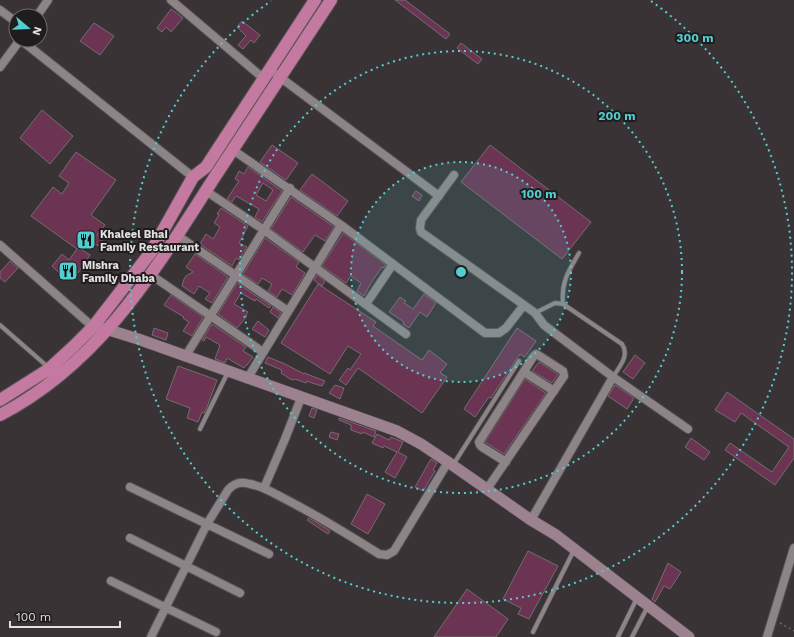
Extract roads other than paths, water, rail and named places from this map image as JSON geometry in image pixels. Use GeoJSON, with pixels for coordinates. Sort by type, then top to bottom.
{"type":"FeatureCollection","features":[{"type":"Feature","properties":{"kind":"highway"},"geometry":{"type":"LineString","coordinates":[[0,400],[49,369],[92,328],[151,252],[193,177],[206,167],[314,0]]}},
{"type":"Feature","properties":{"kind":"highway"},"geometry":{"type":"LineString","coordinates":[[0,415],[47,386],[79,360],[109,330],[151,275],[178,236],[331,0]]}},
{"type":"Feature","properties":{"kind":"main road"},"geometry":{"type":"LineString","coordinates":[[92,328],[109,330],[397,431],[421,444],[531,520],[556,535],[689,637]]}},
{"type":"Feature","properties":{"kind":"street"},"geometry":{"type":"LineString","coordinates":[[171,0],[266,73],[280,78],[439,196]]}},
{"type":"Feature","properties":{"kind":"street"},"geometry":{"type":"LineString","coordinates":[[0,68],[14,48]]}},
{"type":"Feature","properties":{"kind":"street"},"geometry":{"type":"LineString","coordinates":[[30,48],[193,177]]}},
{"type":"Feature","properties":{"kind":"street"},"geometry":{"type":"LineString","coordinates":[[233,150],[342,225],[485,333],[499,333],[506,328],[524,305]]}},
{"type":"Feature","properties":{"kind":"street"},"geometry":{"type":"LineString","coordinates":[[454,175],[421,220],[421,232],[535,313],[544,326],[613,377],[688,429]]}},
{"type":"Feature","properties":{"kind":"street"},"geometry":{"type":"LineString","coordinates":[[185,357],[290,188]]}},
{"type":"Feature","properties":{"kind":"street"},"geometry":{"type":"LineString","coordinates":[[206,191],[264,230],[406,334]]}},
{"type":"Feature","properties":{"kind":"street"},"geometry":{"type":"LineString","coordinates":[[247,379],[342,225]]}},
{"type":"Feature","properties":{"kind":"street"},"geometry":{"type":"LineString","coordinates":[[178,236],[288,311]]}},
{"type":"Feature","properties":{"kind":"street"},"geometry":{"type":"LineString","coordinates":[[0,245],[92,328]]}},
{"type":"Feature","properties":{"kind":"street"},"geometry":{"type":"LineString","coordinates":[[366,304],[393,264]]}},
{"type":"Feature","properties":{"kind":"street"},"geometry":{"type":"LineString","coordinates":[[151,275],[263,352]]}},
{"type":"Feature","properties":{"kind":"street"},"geometry":{"type":"LineString","coordinates":[[487,489],[506,462],[564,376],[563,371],[536,354],[479,442],[482,447],[506,462]]}},
{"type":"Feature","properties":{"kind":"street"},"geometry":{"type":"LineString","coordinates":[[524,372],[554,391]]}},
{"type":"Feature","properties":{"kind":"street"},"geometry":{"type":"LineString","coordinates":[[531,520],[613,377]]}},
{"type":"Feature","properties":{"kind":"street"},"geometry":{"type":"LineString","coordinates":[[264,488],[301,398]]}},
{"type":"Feature","properties":{"kind":"street"},"geometry":{"type":"LineString","coordinates":[[151,637],[207,524],[228,490],[233,485],[237,483],[250,483],[264,488],[308,511],[379,554],[387,556],[394,551],[450,463]]}},
{"type":"Feature","properties":{"kind":"street"},"geometry":{"type":"LineString","coordinates":[[130,487],[269,554]]}},
{"type":"Feature","properties":{"kind":"street"},"geometry":{"type":"LineString","coordinates":[[130,538],[240,593]]}},
{"type":"Feature","properties":{"kind":"street"},"geometry":{"type":"LineString","coordinates":[[767,637],[794,548]]}},
{"type":"Feature","properties":{"kind":"street"},"geometry":{"type":"LineString","coordinates":[[111,581],[216,632]]}},
{"type":"Feature","properties":{"kind":"lane"},"geometry":{"type":"LineString","coordinates":[[563,304],[562,292],[564,282],[579,253]]}},
{"type":"Feature","properties":{"kind":"lane"},"geometry":{"type":"LineString","coordinates":[[535,313],[555,303],[563,304],[622,344],[625,357],[613,377]]}},
{"type":"Feature","properties":{"kind":"lane"},"geometry":{"type":"LineString","coordinates":[[0,325],[49,369]]}},
{"type":"Feature","properties":{"kind":"lane"},"geometry":{"type":"LineString","coordinates":[[450,463],[519,361]]}},
{"type":"Feature","properties":{"kind":"lane"},"geometry":{"type":"LineString","coordinates":[[200,429],[228,372]]}},
{"type":"Feature","properties":{"kind":"lane"},"geometry":{"type":"LineString","coordinates":[[533,632],[574,549]]}},
{"type":"Feature","properties":{"kind":"lane"},"geometry":{"type":"LineString","coordinates":[[618,637],[637,598]]}},
{"type":"Feature","properties":{"kind":"lane"},"geometry":{"type":"LineString","coordinates":[[632,637],[648,606]]}},
{"type":"Feature","properties":{"kind":"place","name":"Khaleel Bhai Family Restaurant"},"geometry":{"type":"Point","coordinates":[86,240]}},
{"type":"Feature","properties":{"kind":"place","name":"Mishra Family Dhaba"},"geometry":{"type":"Point","coordinates":[68,271]}}]}
